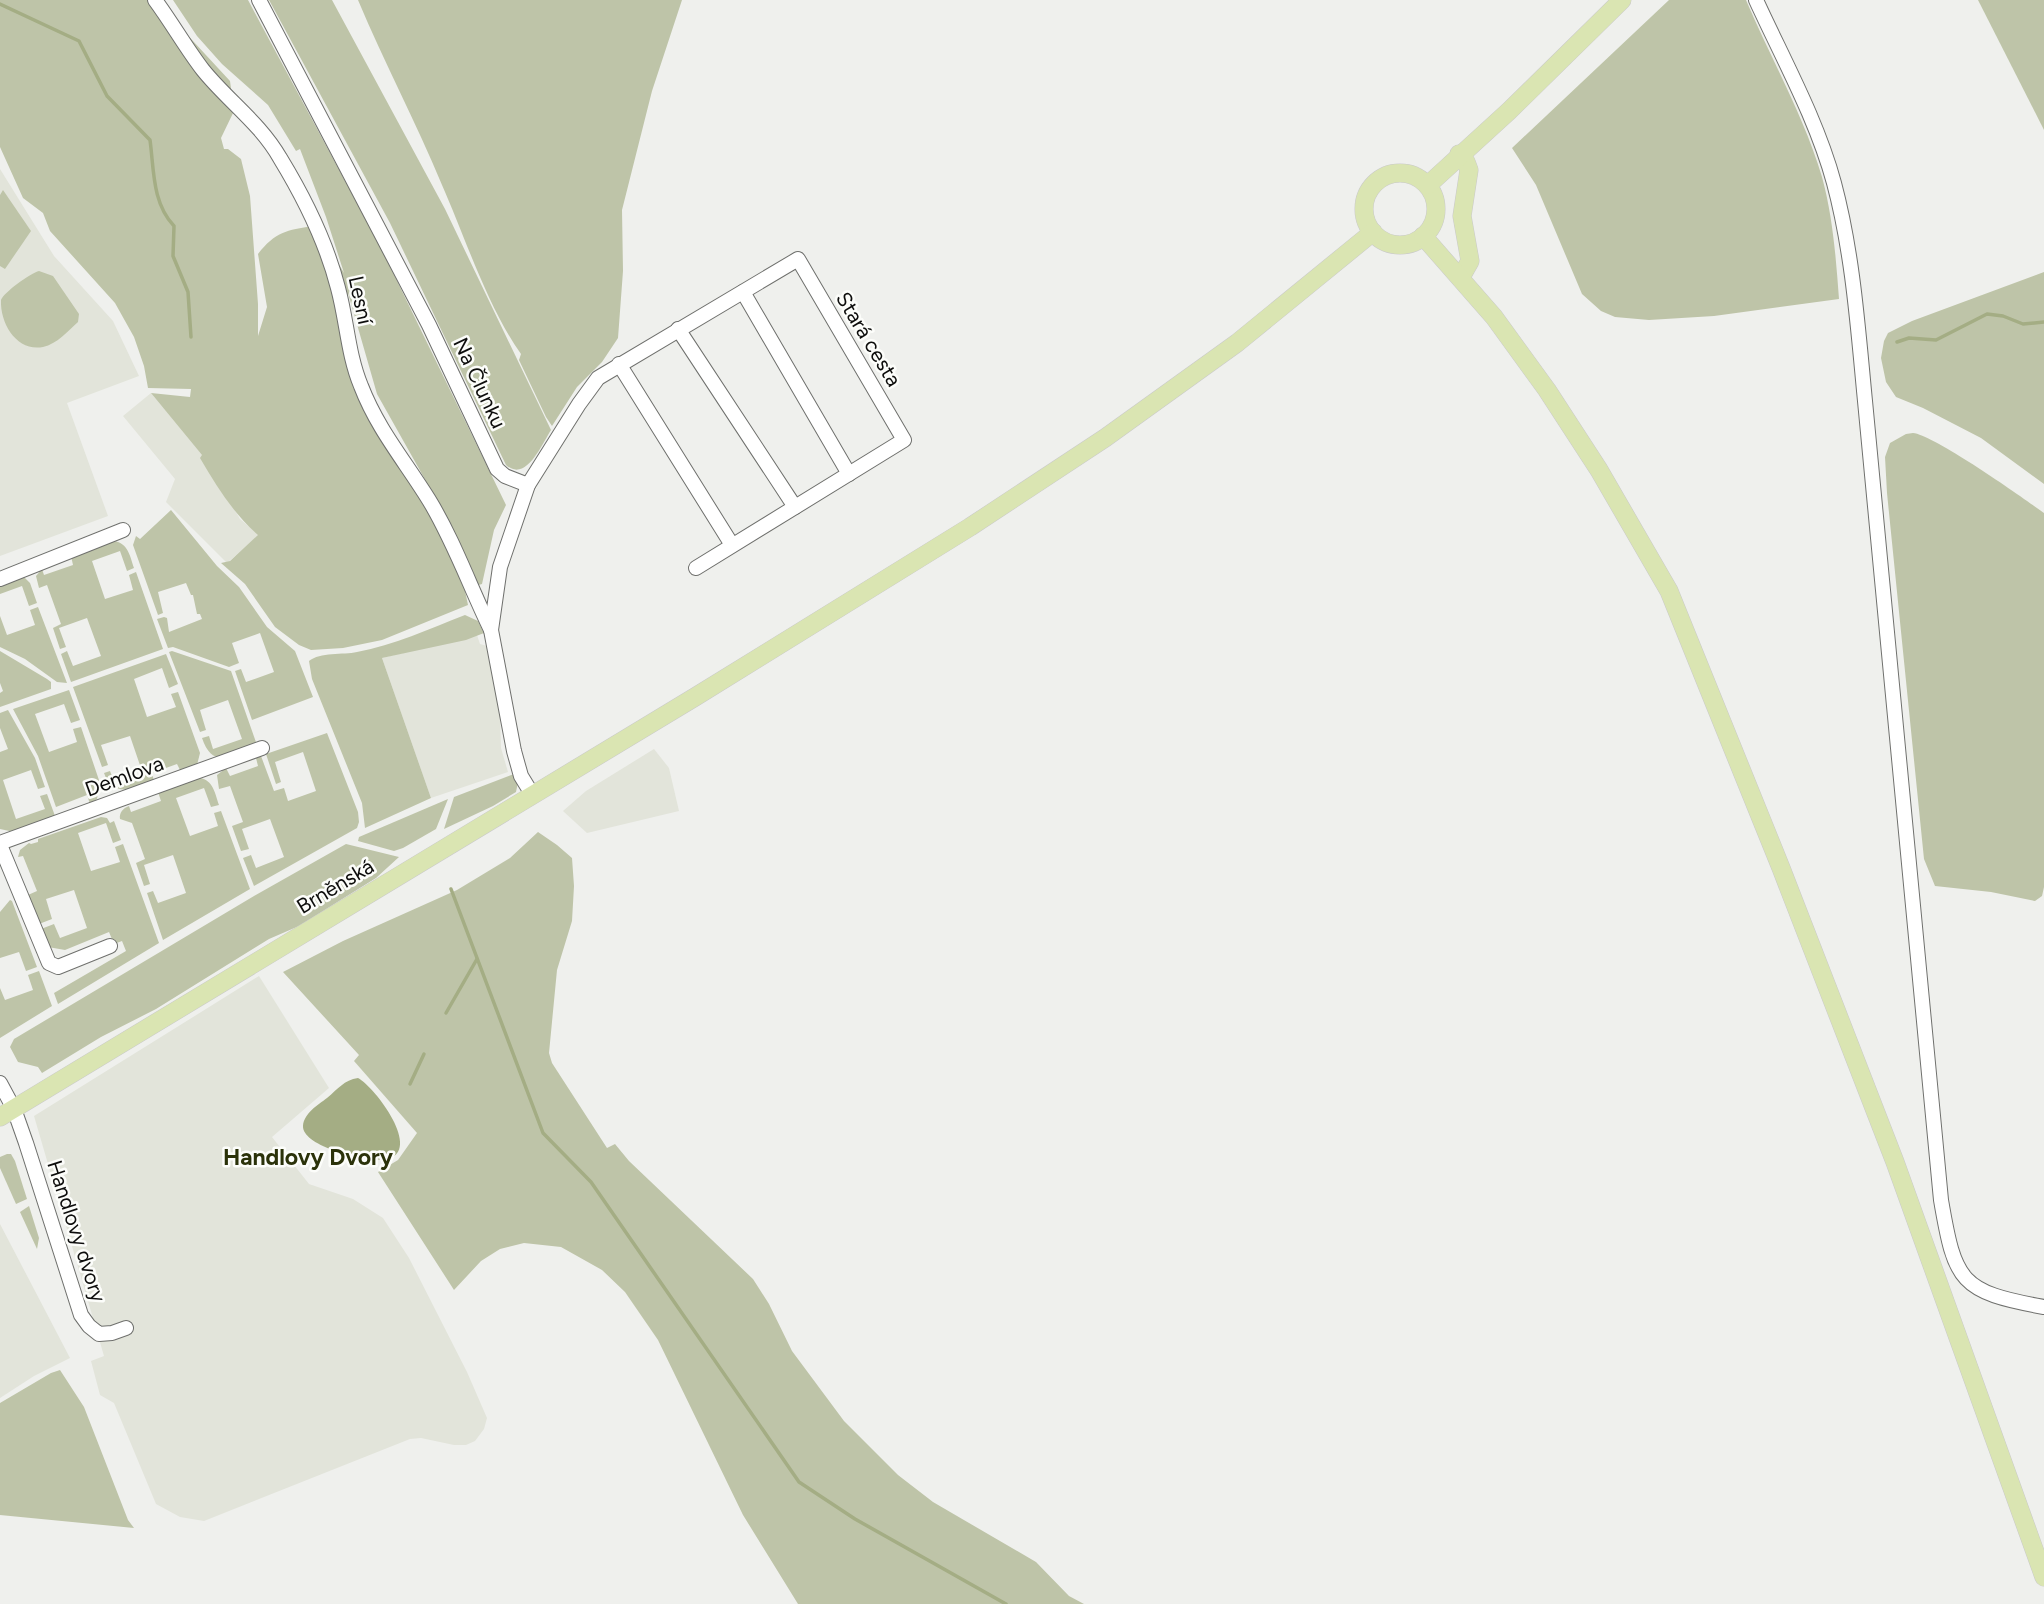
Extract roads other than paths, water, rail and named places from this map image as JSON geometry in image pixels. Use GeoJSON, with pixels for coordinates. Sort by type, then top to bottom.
{"type":"FeatureCollection","features":[{"type":"Feature","properties":{"kind":"main road"},"geometry":{"type":"LineString","coordinates":[[1427,185],[1509,111],[1622,0]]}},
{"type":"Feature","properties":{"kind":"main road"},"geometry":{"type":"LineString","coordinates":[[1459,154],[1469,170],[1461,216],[1470,261],[1461,277]]}},
{"type":"Feature","properties":{"kind":"main road"},"geometry":{"type":"LineString","coordinates":[[1401,173],[1410,174],[1427,185],[1436,206],[1431,228],[1423,236],[1415,242],[1397,245],[1379,238],[1373,232],[1367,223],[1365,203],[1373,185],[1390,174],[1401,173]]}},
{"type":"Feature","properties":{"kind":"main road","name":"Brněnská"},"geometry":{"type":"LineString","coordinates":[[7,1113],[970,527],[1105,438],[1237,343],[1373,232]]}},
{"type":"Feature","properties":{"kind":"main road"},"geometry":{"type":"LineString","coordinates":[[1423,236],[1494,317],[1574,431],[1669,591],[1800,916],[1895,1162],[2044,1577]]}},
{"type":"Feature","properties":{"kind":"street","name":"Lesní"},"geometry":{"type":"LineString","coordinates":[[155,0],[202,69],[256,122],[279,155],[304,201],[330,258],[351,356],[371,411],[440,519],[491,630]]}},
{"type":"Feature","properties":{"kind":"street","name":"Na Člunku"},"geometry":{"type":"LineString","coordinates":[[259,0],[429,325],[497,469],[528,485]]}},
{"type":"Feature","properties":{"kind":"street"},"geometry":{"type":"LineString","coordinates":[[1756,0],[1822,148],[1842,215],[1865,401],[1941,1200],[1948,1243],[1962,1274],[1978,1290],[1996,1297],[2044,1307]]}},
{"type":"Feature","properties":{"kind":"street","name":"Stará cesta"},"geometry":{"type":"LineString","coordinates":[[528,485],[593,384],[619,364],[798,259],[904,440],[696,568]]}},
{"type":"Feature","properties":{"kind":"street"},"geometry":{"type":"LineString","coordinates":[[743,292],[849,474]]}},
{"type":"Feature","properties":{"kind":"street"},"geometry":{"type":"LineString","coordinates":[[678,330],[795,507]]}},
{"type":"Feature","properties":{"kind":"street"},"geometry":{"type":"LineString","coordinates":[[619,364],[732,545]]}},
{"type":"Feature","properties":{"kind":"street"},"geometry":{"type":"LineString","coordinates":[[528,485],[500,567],[491,630],[514,751],[521,776],[532,794]]}},
{"type":"Feature","properties":{"kind":"street"},"geometry":{"type":"LineString","coordinates":[[0,579],[123,530]]}},
{"type":"Feature","properties":{"kind":"street","name":"Demlova"},"geometry":{"type":"LineString","coordinates":[[110,946],[58,967],[49,963],[0,844],[262,748]]}},
{"type":"Feature","properties":{"kind":"street"},"geometry":{"type":"LineString","coordinates":[[0,1083],[7,1113]]}},
{"type":"Feature","properties":{"kind":"street","name":"Handlovy dvory"},"geometry":{"type":"LineString","coordinates":[[7,1113],[81,1315],[89,1326],[100,1334],[126,1328]]}},
{"type":"Feature","properties":{"kind":"waterway"},"geometry":{"type":"LineString","coordinates":[[0,4],[79,41],[107,96],[150,140],[158,196],[174,226],[173,256],[188,292],[191,337]]}},
{"type":"Feature","properties":{"kind":"waterway"},"geometry":{"type":"LineString","coordinates":[[1897,342],[1909,338],[1936,340],[1987,314],[2003,316],[2023,324],[2044,322]]}},
{"type":"Feature","properties":{"kind":"waterway"},"geometry":{"type":"LineString","coordinates":[[451,889],[543,1133],[591,1182],[799,1482],[855,1519],[1006,1604]]}},
{"type":"Feature","properties":{"kind":"waterway"},"geometry":{"type":"LineString","coordinates":[[446,1013],[477,959]]}},
{"type":"Feature","properties":{"kind":"waterway"},"geometry":{"type":"LineString","coordinates":[[410,1084],[424,1054]]}},
{"type":"Feature","properties":{"kind":"district","name":"Handlovy Dvory"},"geometry":{"type":"Point","coordinates":[308,1157]}}]}
